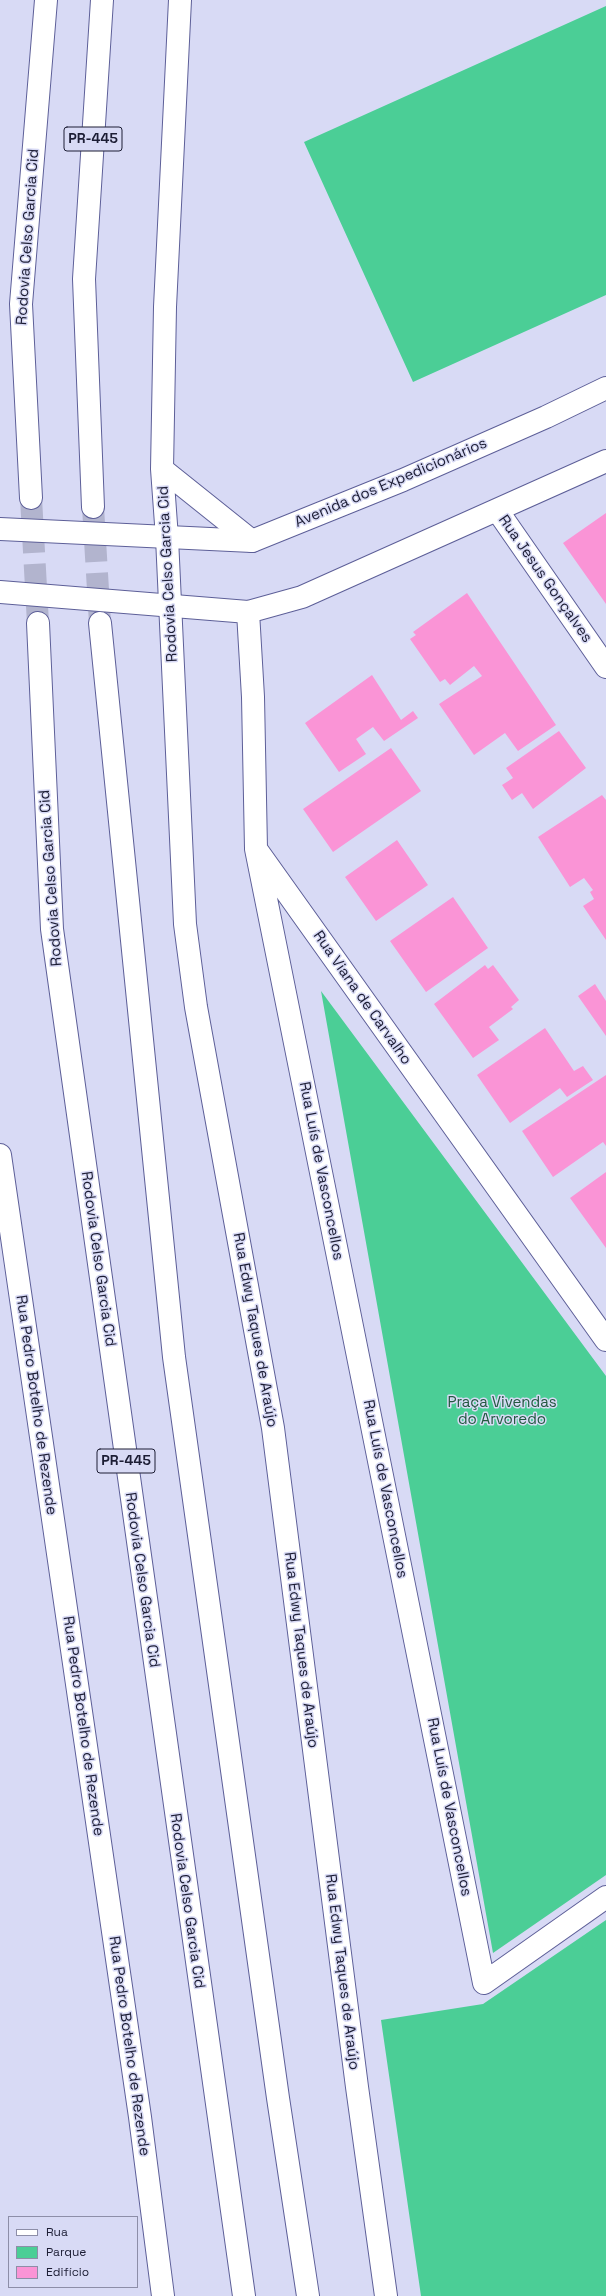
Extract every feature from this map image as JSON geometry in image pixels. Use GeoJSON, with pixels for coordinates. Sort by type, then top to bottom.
{"type":"FeatureCollection","features":[{"type":"Feature","properties":{"kind":"main road","name":"Rodovia Celso Garcia Cid"},"geometry":{"type":"LineString","coordinates":[[31,498],[21,304],[46,0]]}},
{"type":"Feature","properties":{"kind":"main road","name":"PR-445"},"geometry":{"type":"LineString","coordinates":[[93,507],[84,278],[102,0]]}},
{"type":"Feature","properties":{"kind":"main road","name":"Rodovia Celso Garcia Cid"},"geometry":{"type":"LineString","coordinates":[[180,0],[164,307],[162,469],[167,538],[185,924],[196,1008]]}},
{"type":"Feature","properties":{"kind":"main road","name":"Avenida dos Expedicionários"},"geometry":{"type":"LineString","coordinates":[[0,529],[252,541],[417,473],[546,417],[606,388]]}},
{"type":"Feature","properties":{"kind":"main road"},"geometry":{"type":"LineString","coordinates":[[0,592],[248,612],[302,597],[606,461]]}},
{"type":"Feature","properties":{"kind":"main road"},"geometry":{"type":"LineString","coordinates":[[162,469],[252,541]]}},
{"type":"Feature","properties":{"kind":"main road","name":"Rua Jesus Gonçalves"},"geometry":{"type":"LineString","coordinates":[[497,510],[606,667]]}},
{"type":"Feature","properties":{"kind":"main road"},"geometry":{"type":"LineString","coordinates":[[248,612],[253,697],[256,849]]}},
{"type":"Feature","properties":{"kind":"main road","name":"Rodovia Celso Garcia Cid"},"geometry":{"type":"LineString","coordinates":[[38,623],[52,929],[244,2296]]}},
{"type":"Feature","properties":{"kind":"main road"},"geometry":{"type":"LineString","coordinates":[[100,623],[174,1357],[278,2098],[308,2296]]}},
{"type":"Feature","properties":{"kind":"main road","name":"Rua Viana de Carvalho"},"geometry":{"type":"LineString","coordinates":[[256,849],[606,1340]]}},
{"type":"Feature","properties":{"kind":"main road","name":"Rua Luís de Vasconcellos"},"geometry":{"type":"LineString","coordinates":[[256,849],[484,1983],[606,1897]]}},
{"type":"Feature","properties":{"kind":"main road","name":"Rua Edwy Taques de Araújo"},"geometry":{"type":"LineString","coordinates":[[196,1008],[272,1428],[358,2095],[386,2296]]}},
{"type":"Feature","properties":{"kind":"main road","name":"Rua Pedro Botelho de Rezende"},"geometry":{"type":"LineString","coordinates":[[0,1156],[139,2109],[163,2296]]}},
{"type":"Feature","properties":{"kind":"green space"},"geometry":{"type":"Polygon","coordinates":[[[606,6],[606,295],[413,382],[304,142],[606,6]]]}},
{"type":"Feature","properties":{"kind":"green space","name":"Praça Vivendas do Arvoredo"},"geometry":{"type":"Polygon","coordinates":[[[321,991],[606,1376],[606,1875],[493,1953],[321,991]]]}},
{"type":"Feature","properties":{"kind":"green space"},"geometry":{"type":"Polygon","coordinates":[[[606,1920],[606,2296],[421,2296],[381,2020],[483,2004],[606,1920]]]}},
{"type":"Feature","properties":{"kind":"building"},"geometry":{"type":"Polygon","coordinates":[[[606,513],[606,604],[563,543],[606,513]]]}},
{"type":"Feature","properties":{"kind":"building"},"geometry":{"type":"Polygon","coordinates":[[[467,593],[556,725],[518,751],[505,733],[474,755],[439,704],[482,676],[474,666],[450,685],[445,679],[440,682],[410,639],[416,635],[413,632],[467,593]]]}},
{"type":"Feature","properties":{"kind":"building"},"geometry":{"type":"Polygon","coordinates":[[[372,675],[401,720],[413,711],[418,718],[384,741],[373,727],[356,739],[366,754],[339,772],[305,723],[372,675]]]}},
{"type":"Feature","properties":{"kind":"building"},"geometry":{"type":"Polygon","coordinates":[[[559,731],[586,768],[533,809],[522,793],[512,800],[502,785],[513,778],[506,768],[559,731]]]}},
{"type":"Feature","properties":{"kind":"building"},"geometry":{"type":"Polygon","coordinates":[[[391,748],[421,791],[333,852],[303,809],[391,748]]]}},
{"type":"Feature","properties":{"kind":"building"},"geometry":{"type":"Polygon","coordinates":[[[602,795],[606,800],[606,940],[583,906],[594,899],[590,892],[593,890],[584,878],[570,887],[538,837],[602,795]]]}},
{"type":"Feature","properties":{"kind":"building"},"geometry":{"type":"Polygon","coordinates":[[[397,840],[428,885],[376,921],[345,877],[397,840]]]}},
{"type":"Feature","properties":{"kind":"building"},"geometry":{"type":"Polygon","coordinates":[[[453,897],[488,948],[426,992],[390,941],[453,897]]]}},
{"type":"Feature","properties":{"kind":"building"},"geometry":{"type":"Polygon","coordinates":[[[485,965],[488,969],[493,965],[519,1000],[511,1007],[513,1009],[489,1027],[499,1040],[473,1058],[434,1004],[485,965]]]}},
{"type":"Feature","properties":{"kind":"building"},"geometry":{"type":"Polygon","coordinates":[[[595,984],[606,1001],[606,1036],[578,996],[595,984]]]}},
{"type":"Feature","properties":{"kind":"building"},"geometry":{"type":"Polygon","coordinates":[[[545,1028],[574,1071],[583,1066],[593,1080],[567,1097],[560,1088],[510,1123],[477,1075],[545,1028]]]}},
{"type":"Feature","properties":{"kind":"building"},"geometry":{"type":"Polygon","coordinates":[[[606,1075],[606,1146],[603,1142],[553,1177],[522,1131],[606,1075]]]}},
{"type":"Feature","properties":{"kind":"building"},"geometry":{"type":"Polygon","coordinates":[[[606,1172],[606,1248],[570,1198],[606,1172]]]}},
{"type":"Feature","properties":{"kind":"tunnel"},"geometry":{"type":"LineString","coordinates":[[31,498],[38,623]]}},
{"type":"Feature","properties":{"kind":"tunnel"},"geometry":{"type":"LineString","coordinates":[[93,507],[100,623]]}}]}
